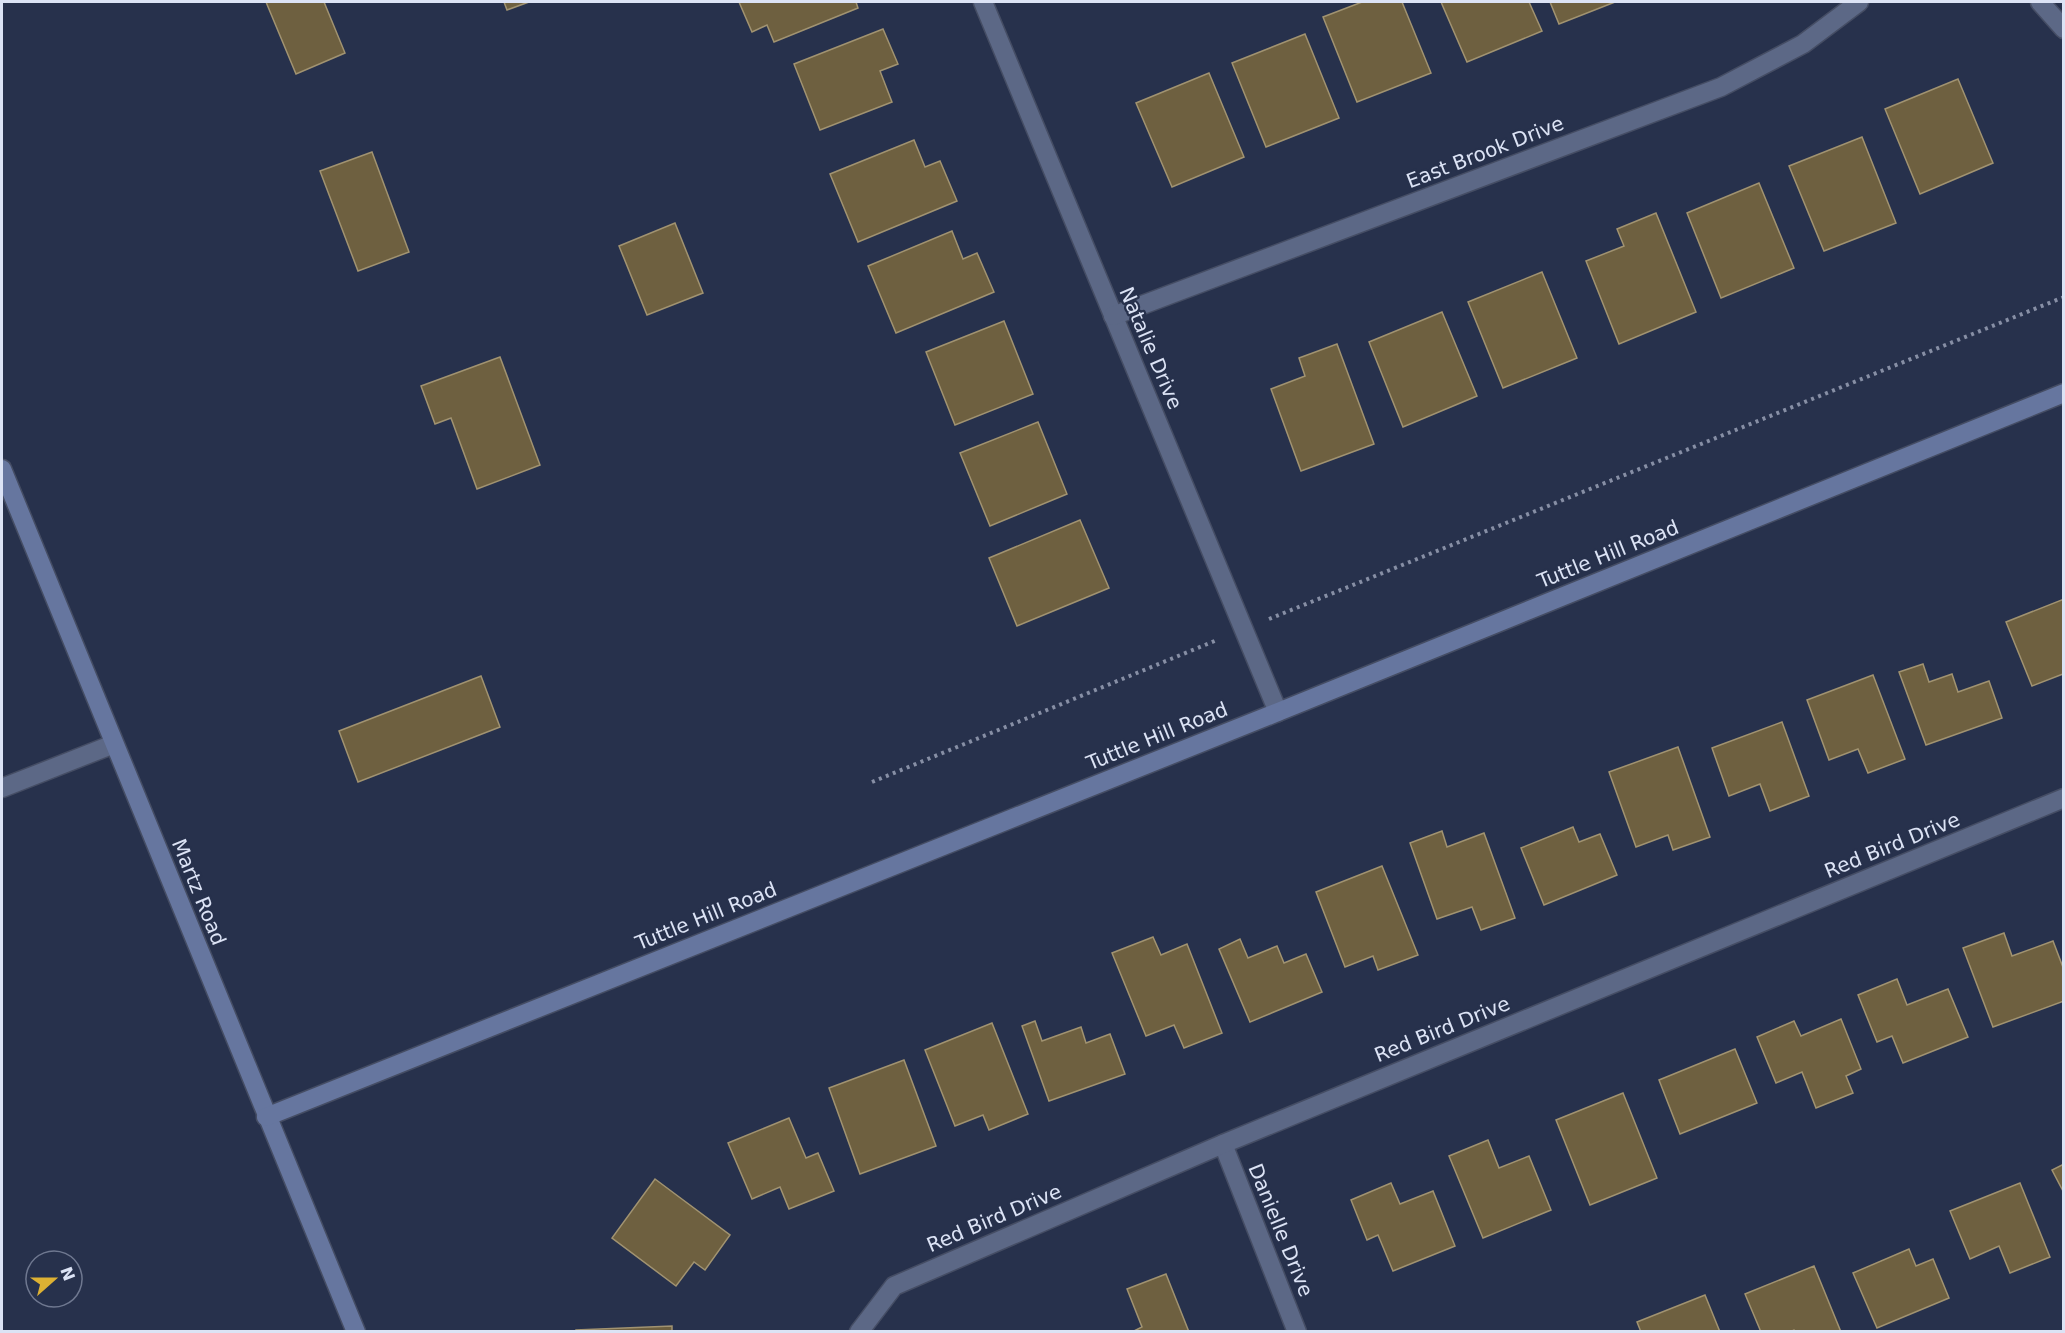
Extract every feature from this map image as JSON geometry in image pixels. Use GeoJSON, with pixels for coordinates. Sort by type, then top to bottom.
{"type":"FeatureCollection","features":[{"type":"Feature","properties":{"kind":"main road","name":"Tuttle Hill Road"},"geometry":{"type":"LineString","coordinates":[[266,1117],[1278,712],[2064,393]]}},
{"type":"Feature","properties":{"kind":"main road","name":"Martz Road"},"geometry":{"type":"LineString","coordinates":[[2,469],[356,1332]]}},
{"type":"Feature","properties":{"kind":"street","name":"Natalie Drive"},"geometry":{"type":"LineString","coordinates":[[983,2],[1278,712]]}},
{"type":"Feature","properties":{"kind":"street","name":"East Brook Drive"},"geometry":{"type":"LineString","coordinates":[[1113,316],[1721,87],[1803,44],[1859,2]]}},
{"type":"Feature","properties":{"kind":"street"},"geometry":{"type":"LineString","coordinates":[[2040,2],[2064,29]]}},
{"type":"Feature","properties":{"kind":"street"},"geometry":{"type":"LineString","coordinates":[[2,788],[114,744]]}},
{"type":"Feature","properties":{"kind":"street","name":"Red Bird Drive"},"geometry":{"type":"LineString","coordinates":[[859,1332],[894,1286],[1223,1144],[2064,798]]}},
{"type":"Feature","properties":{"kind":"street","name":"Danielle Drive"},"geometry":{"type":"LineString","coordinates":[[1223,1144],[1297,1332]]}},
{"type":"Feature","properties":{"kind":"path"},"geometry":{"type":"LineString","coordinates":[[872,782],[2064,297]]}},
{"type":"Feature","properties":{"kind":"building"},"geometry":{"type":"Polygon","coordinates":[[[266,2],[324,2],[345,53],[296,74],[266,2]]]}},
{"type":"Feature","properties":{"kind":"building"},"geometry":{"type":"Polygon","coordinates":[[[504,2],[529,2],[507,10],[504,2]]]}},
{"type":"Feature","properties":{"kind":"building"},"geometry":{"type":"Polygon","coordinates":[[[739,2],[856,2],[858,8],[774,42],[767,25],[752,32],[739,2]]]}},
{"type":"Feature","properties":{"kind":"building"},"geometry":{"type":"Polygon","coordinates":[[[1362,2],[1402,2],[1431,73],[1357,102],[1323,17],[1362,2]]]}},
{"type":"Feature","properties":{"kind":"building"},"geometry":{"type":"Polygon","coordinates":[[[1441,2],[1529,2],[1542,31],[1467,62],[1441,2]]]}},
{"type":"Feature","properties":{"kind":"building"},"geometry":{"type":"Polygon","coordinates":[[[1550,2],[1615,2],[1559,24],[1550,2]]]}},
{"type":"Feature","properties":{"kind":"building"},"geometry":{"type":"Polygon","coordinates":[[[883,29],[898,64],[880,71],[892,102],[820,130],[794,64],[883,29]]]}},
{"type":"Feature","properties":{"kind":"building"},"geometry":{"type":"Polygon","coordinates":[[[1305,34],[1339,118],[1266,147],[1232,63],[1305,34]]]}},
{"type":"Feature","properties":{"kind":"building"},"geometry":{"type":"Polygon","coordinates":[[[1209,73],[1244,157],[1172,187],[1136,103],[1209,73]]]}},
{"type":"Feature","properties":{"kind":"building"},"geometry":{"type":"Polygon","coordinates":[[[1958,79],[1993,163],[1920,194],[1885,109],[1958,79]]]}},
{"type":"Feature","properties":{"kind":"building"},"geometry":{"type":"Polygon","coordinates":[[[1862,137],[1896,223],[1824,251],[1789,166],[1862,137]]]}},
{"type":"Feature","properties":{"kind":"building"},"geometry":{"type":"Polygon","coordinates":[[[914,140],[925,167],[940,161],[957,201],[858,242],[830,174],[914,140]]]}},
{"type":"Feature","properties":{"kind":"building"},"geometry":{"type":"Polygon","coordinates":[[[372,152],[409,252],[358,271],[320,171],[372,152]]]}},
{"type":"Feature","properties":{"kind":"building"},"geometry":{"type":"Polygon","coordinates":[[[1759,183],[1794,268],[1721,298],[1687,213],[1759,183]]]}},
{"type":"Feature","properties":{"kind":"building"},"geometry":{"type":"Polygon","coordinates":[[[1656,213],[1696,312],[1619,344],[1586,261],[1624,246],[1617,229],[1656,213]]]}},
{"type":"Feature","properties":{"kind":"building"},"geometry":{"type":"Polygon","coordinates":[[[675,223],[703,293],[647,315],[619,246],[675,223]]]}},
{"type":"Feature","properties":{"kind":"building"},"geometry":{"type":"Polygon","coordinates":[[[952,231],[963,259],[977,253],[994,292],[896,333],[868,266],[952,231]]]}},
{"type":"Feature","properties":{"kind":"building"},"geometry":{"type":"Polygon","coordinates":[[[1542,272],[1577,358],[1503,388],[1468,302],[1542,272]]]}},
{"type":"Feature","properties":{"kind":"building"},"geometry":{"type":"Polygon","coordinates":[[[1442,312],[1477,396],[1403,427],[1369,342],[1442,312]]]}},
{"type":"Feature","properties":{"kind":"building"},"geometry":{"type":"Polygon","coordinates":[[[1004,321],[1033,394],[955,425],[926,352],[1004,321]]]}},
{"type":"Feature","properties":{"kind":"building"},"geometry":{"type":"Polygon","coordinates":[[[1337,344],[1374,444],[1301,471],[1271,389],[1305,376],[1299,358],[1337,344]]]}},
{"type":"Feature","properties":{"kind":"building"},"geometry":{"type":"Polygon","coordinates":[[[500,357],[540,465],[477,489],[451,418],[435,424],[421,386],[500,357]]]}},
{"type":"Feature","properties":{"kind":"building"},"geometry":{"type":"Polygon","coordinates":[[[1038,422],[1067,494],[990,526],[960,453],[1038,422]]]}},
{"type":"Feature","properties":{"kind":"building"},"geometry":{"type":"Polygon","coordinates":[[[1080,520],[1109,588],[1017,626],[989,558],[1080,520]]]}},
{"type":"Feature","properties":{"kind":"building"},"geometry":{"type":"Polygon","coordinates":[[[2064,599],[2064,676],[2063,674],[2032,686],[2006,622],[2064,599]]]}},
{"type":"Feature","properties":{"kind":"building"},"geometry":{"type":"Polygon","coordinates":[[[1923,664],[1929,682],[1952,674],[1958,692],[1989,681],[2002,718],[1926,745],[1899,672],[1923,664]]]}},
{"type":"Feature","properties":{"kind":"building"},"geometry":{"type":"Polygon","coordinates":[[[1873,675],[1905,759],[1868,773],[1858,749],[1829,760],[1807,700],[1873,675]]]}},
{"type":"Feature","properties":{"kind":"building"},"geometry":{"type":"Polygon","coordinates":[[[481,676],[500,727],[358,782],[339,731],[481,676]]]}},
{"type":"Feature","properties":{"kind":"building"},"geometry":{"type":"Polygon","coordinates":[[[1782,722],[1809,796],[1770,811],[1760,784],[1729,796],[1712,748],[1782,722]]]}},
{"type":"Feature","properties":{"kind":"building"},"geometry":{"type":"Polygon","coordinates":[[[1678,747],[1710,837],[1673,850],[1668,835],[1636,847],[1609,772],[1678,747]]]}},
{"type":"Feature","properties":{"kind":"building"},"geometry":{"type":"Polygon","coordinates":[[[1573,827],[1579,842],[1600,834],[1617,875],[1544,905],[1521,848],[1573,827]]]}},
{"type":"Feature","properties":{"kind":"building"},"geometry":{"type":"Polygon","coordinates":[[[1442,831],[1447,847],[1484,833],[1515,918],[1481,930],[1472,907],[1437,919],[1410,843],[1442,831]]]}},
{"type":"Feature","properties":{"kind":"building"},"geometry":{"type":"Polygon","coordinates":[[[1382,866],[1418,955],[1378,970],[1373,956],[1345,967],[1316,892],[1382,866]]]}},
{"type":"Feature","properties":{"kind":"building"},"geometry":{"type":"Polygon","coordinates":[[[2004,933],[2012,956],[2053,941],[2064,970],[2064,1001],[1993,1027],[1963,948],[2004,933]]]}},
{"type":"Feature","properties":{"kind":"building"},"geometry":{"type":"Polygon","coordinates":[[[1153,937],[1161,955],[1187,944],[1222,1033],[1184,1048],[1174,1025],[1146,1036],[1112,953],[1153,937]]]}},
{"type":"Feature","properties":{"kind":"building"},"geometry":{"type":"Polygon","coordinates":[[[1240,939],[1248,958],[1277,946],[1284,963],[1306,954],[1322,992],[1250,1022],[1219,949],[1240,939]]]}},
{"type":"Feature","properties":{"kind":"building"},"geometry":{"type":"Polygon","coordinates":[[[1897,979],[1907,1005],[1948,989],[1968,1037],[1903,1063],[1892,1036],[1877,1042],[1858,995],[1897,979]]]}},
{"type":"Feature","properties":{"kind":"building"},"geometry":{"type":"Polygon","coordinates":[[[1841,1019],[1861,1069],[1846,1076],[1853,1093],[1816,1108],[1802,1072],[1776,1083],[1757,1037],[1794,1021],[1801,1036],[1841,1019]]]}},
{"type":"Feature","properties":{"kind":"building"},"geometry":{"type":"Polygon","coordinates":[[[1035,1021],[1042,1041],[1081,1027],[1086,1043],[1110,1034],[1125,1074],[1049,1101],[1022,1026],[1035,1021]]]}},
{"type":"Feature","properties":{"kind":"building"},"geometry":{"type":"Polygon","coordinates":[[[992,1023],[1028,1114],[989,1130],[983,1115],[955,1126],[925,1050],[992,1023]]]}},
{"type":"Feature","properties":{"kind":"building"},"geometry":{"type":"Polygon","coordinates":[[[1735,1049],[1757,1103],[1680,1134],[1659,1080],[1735,1049]]]}},
{"type":"Feature","properties":{"kind":"building"},"geometry":{"type":"Polygon","coordinates":[[[904,1060],[936,1146],[860,1174],[829,1088],[904,1060]]]}},
{"type":"Feature","properties":{"kind":"building"},"geometry":{"type":"Polygon","coordinates":[[[1623,1093],[1657,1178],[1590,1205],[1556,1120],[1623,1093]]]}},
{"type":"Feature","properties":{"kind":"building"},"geometry":{"type":"Polygon","coordinates":[[[789,1118],[806,1158],[818,1153],[834,1191],[789,1209],[780,1187],[752,1199],[728,1143],[789,1118]]]}},
{"type":"Feature","properties":{"kind":"building"},"geometry":{"type":"Polygon","coordinates":[[[1488,1140],[1499,1168],[1529,1156],[1551,1210],[1483,1238],[1449,1156],[1488,1140]]]}},
{"type":"Feature","properties":{"kind":"building"},"geometry":{"type":"Polygon","coordinates":[[[2064,1164],[2064,1193],[2052,1170],[2064,1164]]]}},
{"type":"Feature","properties":{"kind":"building"},"geometry":{"type":"Polygon","coordinates":[[[655,1179],[730,1235],[705,1270],[694,1262],[676,1286],[612,1238],[655,1179]]]}},
{"type":"Feature","properties":{"kind":"building"},"geometry":{"type":"Polygon","coordinates":[[[1391,1183],[1400,1204],[1433,1191],[1455,1246],[1393,1271],[1378,1235],[1367,1240],[1351,1200],[1391,1183]]]}},
{"type":"Feature","properties":{"kind":"building"},"geometry":{"type":"Polygon","coordinates":[[[2020,1183],[2050,1257],[2010,1273],[1999,1246],[1970,1259],[1950,1211],[2020,1183]]]}},
{"type":"Feature","properties":{"kind":"building"},"geometry":{"type":"Polygon","coordinates":[[[1909,1249],[1916,1266],[1933,1259],[1949,1298],[1877,1328],[1853,1273],[1909,1249]]]}},
{"type":"Feature","properties":{"kind":"building"},"geometry":{"type":"Polygon","coordinates":[[[1814,1266],[1841,1332],[1795,1332],[1794,1330],[1761,1332],[1745,1294],[1814,1266]]]}},
{"type":"Feature","properties":{"kind":"building"},"geometry":{"type":"Polygon","coordinates":[[[1166,1274],[1189,1332],[1132,1332],[1142,1327],[1127,1289],[1166,1274]]]}},
{"type":"Feature","properties":{"kind":"building"},"geometry":{"type":"Polygon","coordinates":[[[1705,1295],[1720,1332],[1641,1332],[1637,1322],[1705,1295]]]}},
{"type":"Feature","properties":{"kind":"building"},"geometry":{"type":"Polygon","coordinates":[[[672,1326],[672,1332],[576,1332],[576,1330],[672,1326]]]}}]}
